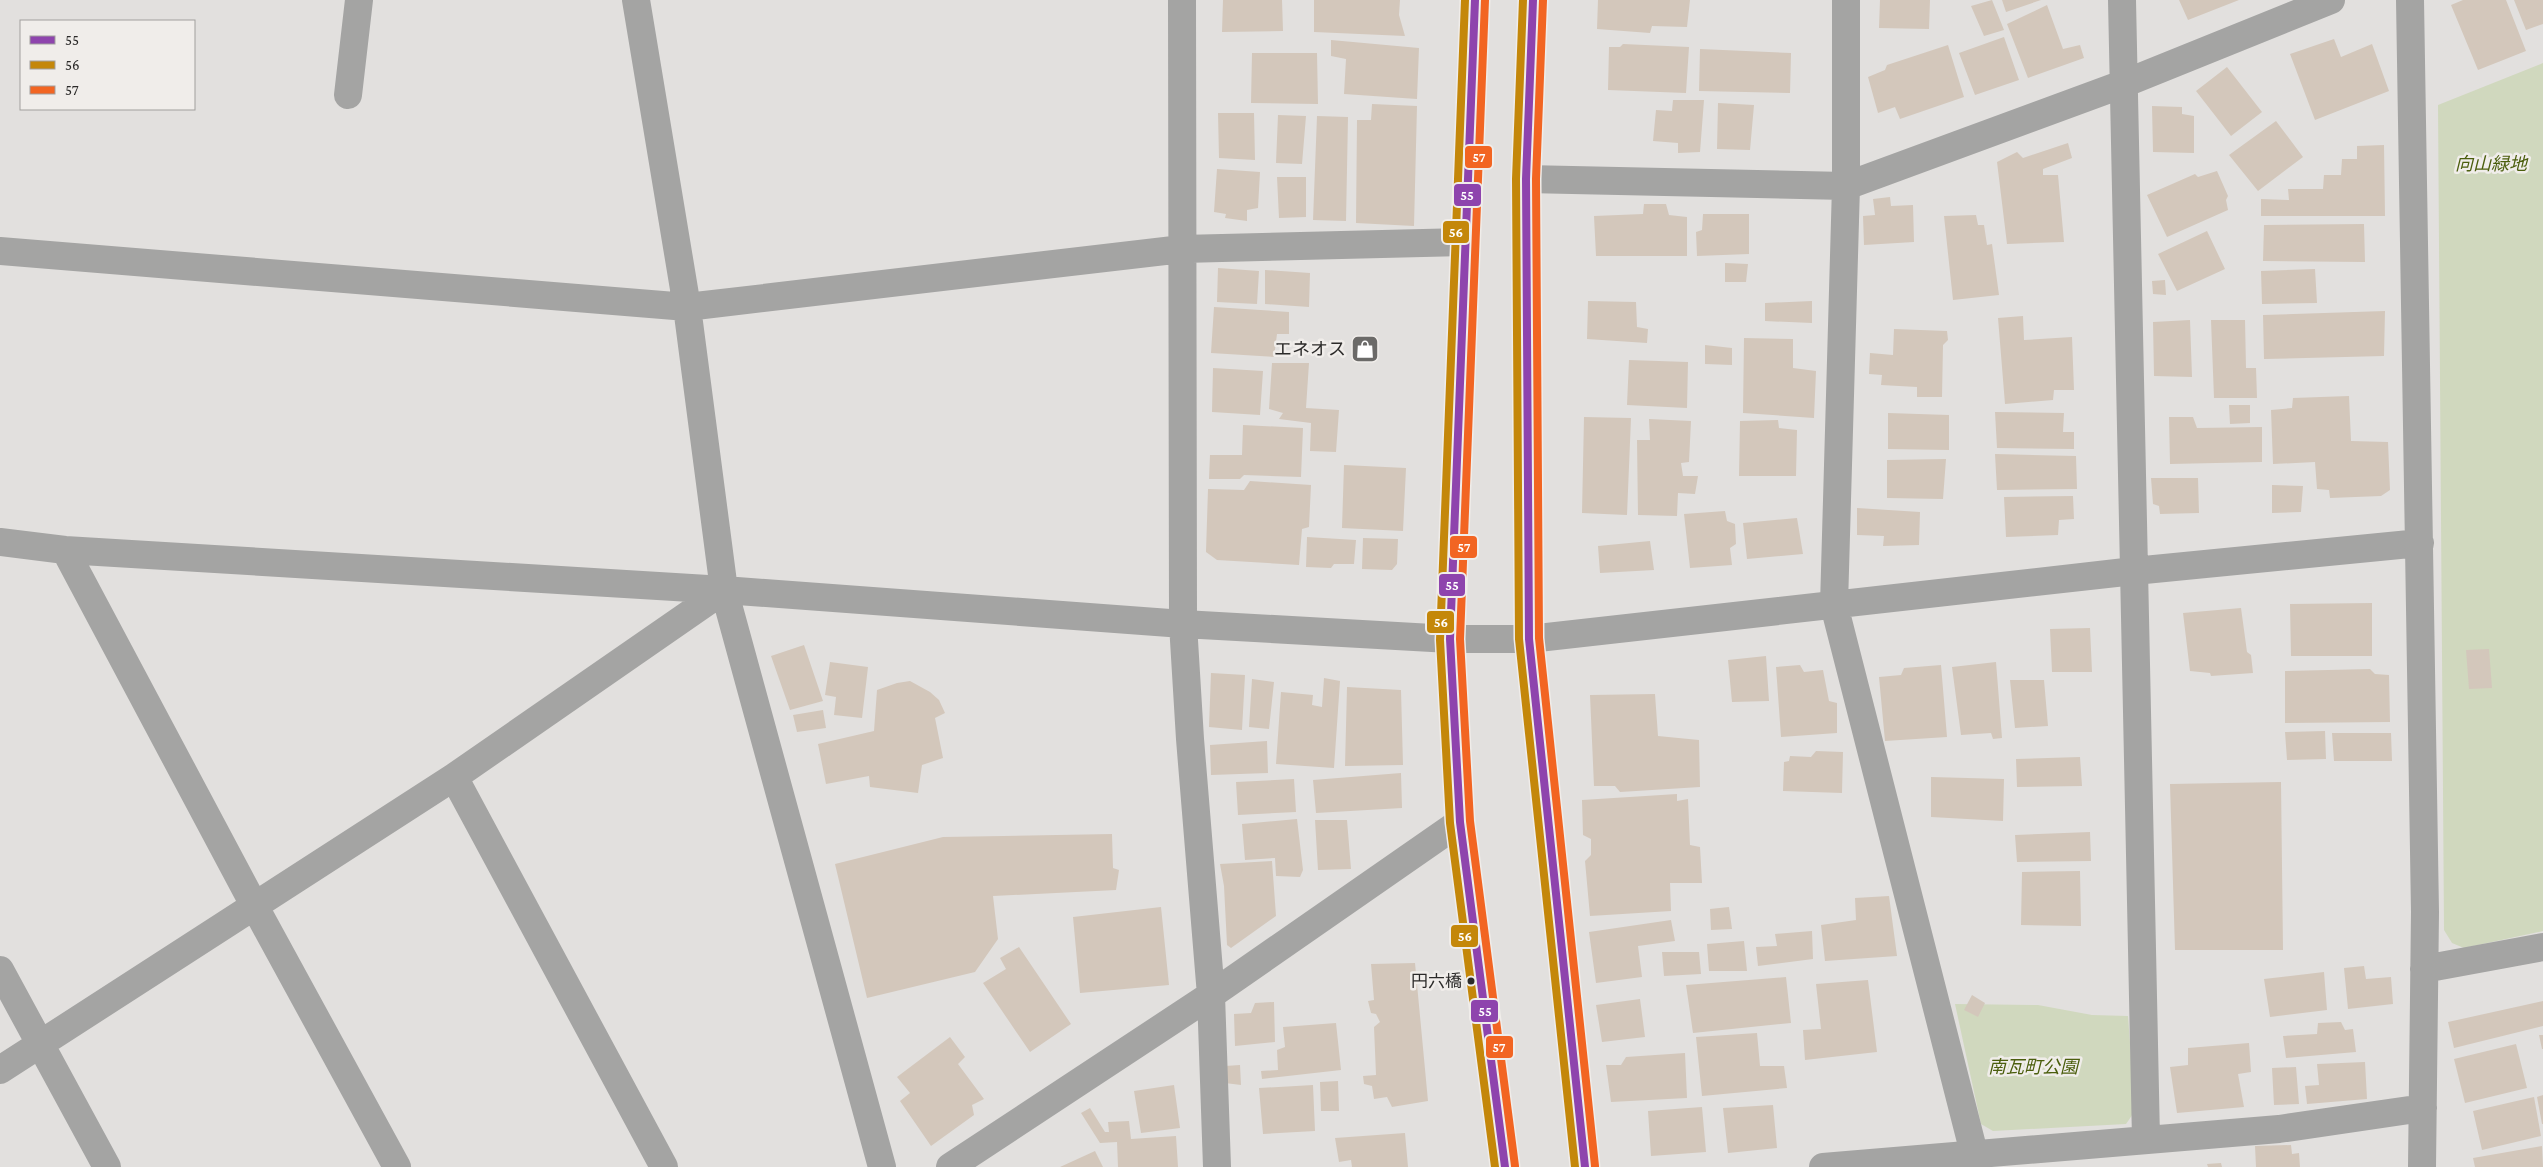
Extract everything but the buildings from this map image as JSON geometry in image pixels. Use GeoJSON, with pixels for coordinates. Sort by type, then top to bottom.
{"type":"FeatureCollection","features":[{"type":"Feature","properties":{"kind":"highway"},"geometry":{"type":"LineString","coordinates":[[1475,0],[1464,242],[1450,639],[1460,822],[1505,1167]]}},
{"type":"Feature","properties":{"kind":"highway"},"geometry":{"type":"LineString","coordinates":[[1533,0],[1526,179],[1528,639],[1585,1167]]}},
{"type":"Feature","properties":{"kind":"street"},"geometry":{"type":"LineString","coordinates":[[348,95],[359,0]]}},
{"type":"Feature","properties":{"kind":"street"},"geometry":{"type":"LineString","coordinates":[[636,0],[687,307],[724,590],[882,1167]]}},
{"type":"Feature","properties":{"kind":"street"},"geometry":{"type":"LineString","coordinates":[[1182,0],[1183,624],[1190,739],[1211,995],[1217,1167]]}},
{"type":"Feature","properties":{"kind":"street"},"geometry":{"type":"LineString","coordinates":[[1846,0],[1846,186],[1834,605],[1975,1160]]}},
{"type":"Feature","properties":{"kind":"street"},"geometry":{"type":"LineString","coordinates":[[2122,0],[2146,1139]]}},
{"type":"Feature","properties":{"kind":"street"},"geometry":{"type":"LineString","coordinates":[[1526,179],[1846,186],[2123,84],[2331,0]]}},
{"type":"Feature","properties":{"kind":"street"},"geometry":{"type":"LineString","coordinates":[[2410,0],[2420,543],[2424,970],[2422,1167]]}},
{"type":"Feature","properties":{"kind":"street"},"geometry":{"type":"LineString","coordinates":[[0,250],[687,307],[1182,248],[1464,242]]}},
{"type":"Feature","properties":{"kind":"street"},"geometry":{"type":"LineString","coordinates":[[0,542],[65,550],[724,590],[1183,624],[1450,639],[1528,639],[2134,571],[2420,543]]}},
{"type":"Feature","properties":{"kind":"street"},"geometry":{"type":"LineString","coordinates":[[65,550],[254,905],[397,1167]]}},
{"type":"Feature","properties":{"kind":"street"},"geometry":{"type":"LineString","coordinates":[[0,1070],[454,777],[724,590]]}},
{"type":"Feature","properties":{"kind":"street"},"geometry":{"type":"LineString","coordinates":[[454,777],[664,1167]]}},
{"type":"Feature","properties":{"kind":"street"},"geometry":{"type":"LineString","coordinates":[[950,1167],[1211,995],[1460,822]]}},
{"type":"Feature","properties":{"kind":"street"},"geometry":{"type":"LineString","coordinates":[[2424,970],[2543,947]]}},
{"type":"Feature","properties":{"kind":"street"},"geometry":{"type":"LineString","coordinates":[[0,970],[107,1167]]}},
{"type":"Feature","properties":{"kind":"street"},"geometry":{"type":"LineString","coordinates":[[1823,1167],[1975,1160],[2146,1139],[2279,1129],[2422,1108]]}},
{"type":"Feature","properties":{"kind":"green space","name":"向山緑地"},"geometry":{"type":"Polygon","coordinates":[[[2543,63],[2543,931],[2464,948],[2452,943],[2444,930],[2438,105],[2543,63]]]}},
{"type":"Feature","properties":{"kind":"green space","name":"南瓦町公園"},"geometry":{"type":"Polygon","coordinates":[[[1955,1004],[2038,1005],[2092,1015],[2128,1016],[2135,1111],[2126,1124],[1993,1131],[1981,1124],[1955,1004]]]}},
{"type":"Feature","properties":{"kind":"transit line","name":"56"},"geometry":{"type":"LineString","coordinates":[[1465,0],[1440,640],[1450,823],[1495,1167]]}},
{"type":"Feature","properties":{"kind":"transit line","name":"55"},"geometry":{"type":"LineString","coordinates":[[1475,0],[1450,639],[1460,822],[1505,1167]]}},
{"type":"Feature","properties":{"kind":"transit line","name":"57"},"geometry":{"type":"LineString","coordinates":[[1485,0],[1460,639],[1470,821],[1515,1166]]}},
{"type":"Feature","properties":{"kind":"transit line","name":"56"},"geometry":{"type":"LineString","coordinates":[[1523,0],[1516,179],[1519,639],[1575,1167]]}},
{"type":"Feature","properties":{"kind":"transit line","name":"55"},"geometry":{"type":"LineString","coordinates":[[1533,0],[1526,179],[1529,639],[1585,1167]]}},
{"type":"Feature","properties":{"kind":"transit line","name":"57"},"geometry":{"type":"LineString","coordinates":[[1543,0],[1536,179],[1539,638],[1595,1166]]}},
{"type":"Feature","properties":{"kind":"place","name":"エネオス"},"geometry":{"type":"Point","coordinates":[1365,349]}},
{"type":"Feature","properties":{"kind":"place","name":"円六橋"},"geometry":{"type":"Point","coordinates":[1471,981]}}]}
